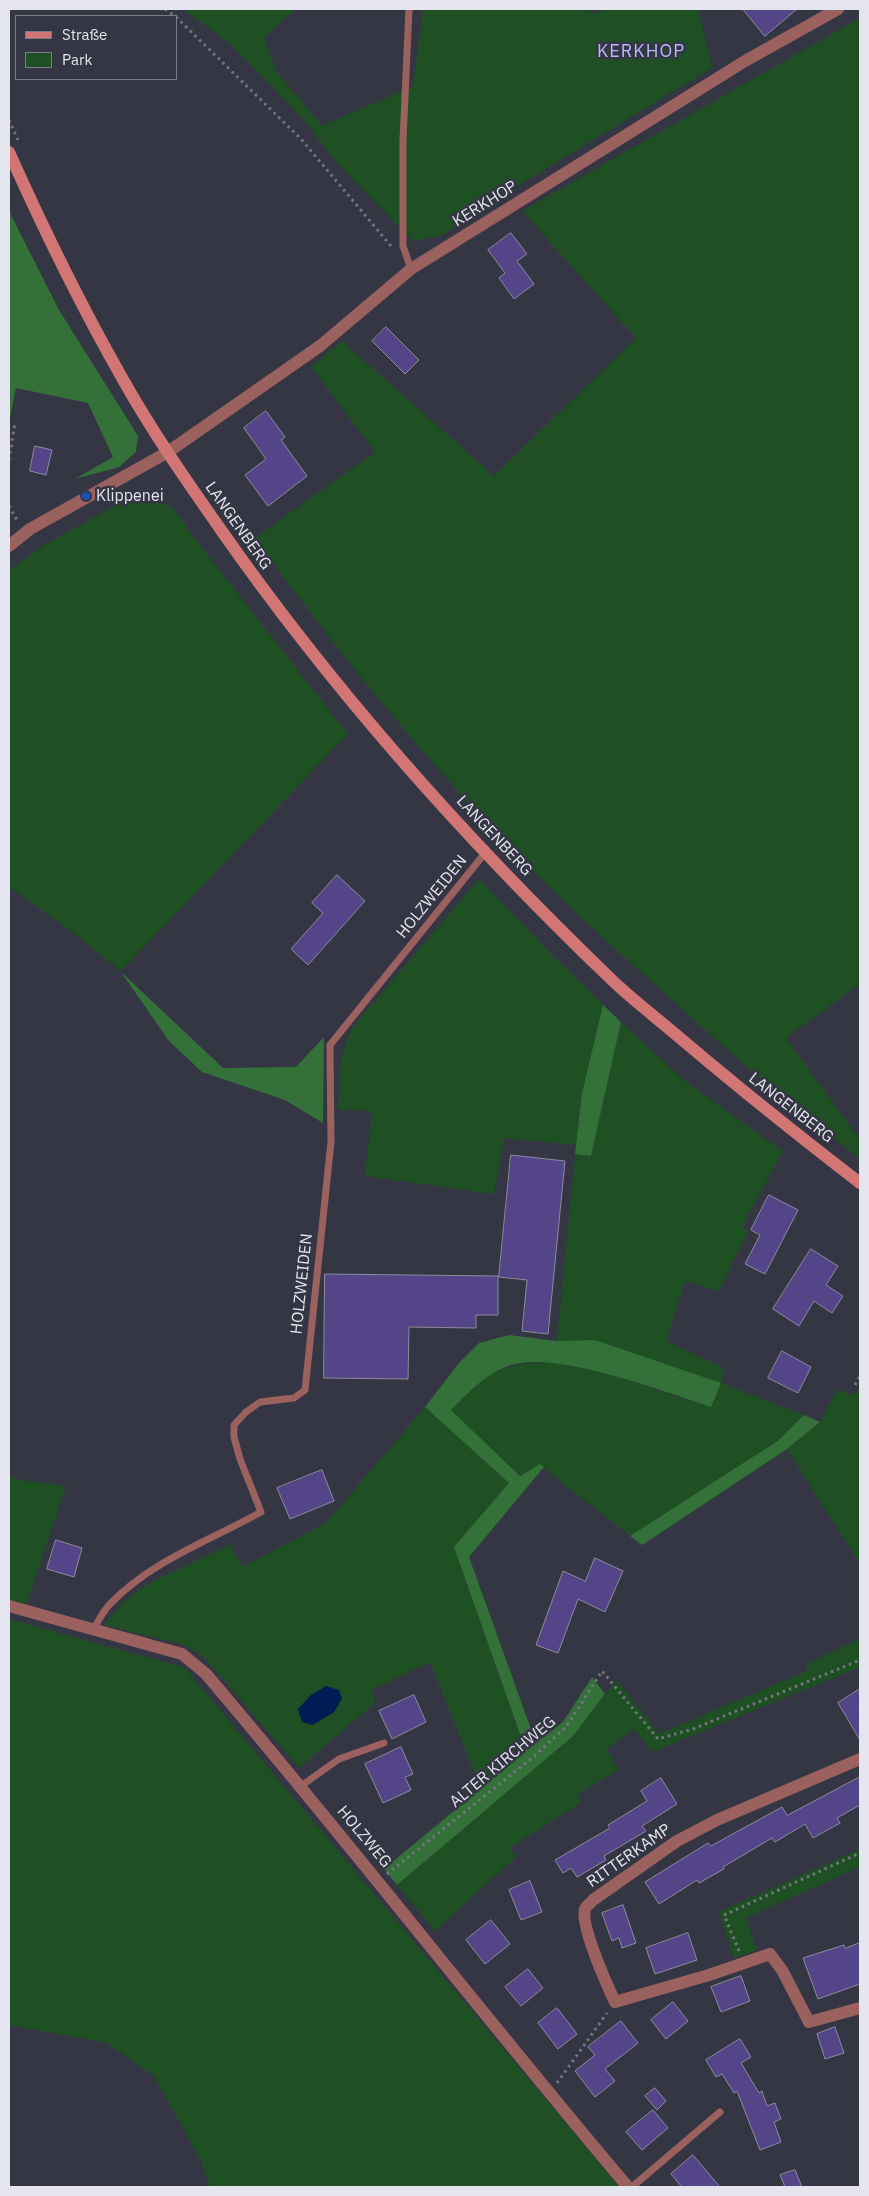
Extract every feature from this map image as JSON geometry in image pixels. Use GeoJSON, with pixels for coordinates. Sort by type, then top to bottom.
{"type":"FeatureCollection","features":[{"type":"Feature","properties":{"kind":"main road","name":"LANGENBERG"},"geometry":{"type":"LineString","coordinates":[[14,148],[80,301],[122,379],[168,452],[266,594],[307,648],[370,724],[485,853],[615,983],[770,1114],[860,1183]]}},
{"type":"Feature","properties":{"kind":"street","name":"KERKHOP"},"geometry":{"type":"LineString","coordinates":[[168,452],[320,346],[411,269],[745,61],[838,9]]}},
{"type":"Feature","properties":{"kind":"street"},"geometry":{"type":"LineString","coordinates":[[9,546],[30,529],[168,452]]}},
{"type":"Feature","properties":{"kind":"street","name":"HOLZWEG"},"geometry":{"type":"LineString","coordinates":[[9,1606],[182,1654],[206,1674],[379,1880],[549,2094],[628,2187]]}},
{"type":"Feature","properties":{"kind":"street","name":"RITTERKAMP"},"geometry":{"type":"LineString","coordinates":[[615,2002],[600,1967],[585,1922],[585,1909],[593,1900],[677,1842],[717,1820],[860,1759]]}},
{"type":"Feature","properties":{"kind":"street"},"geometry":{"type":"LineString","coordinates":[[615,2002],[744,1964],[770,1954],[782,1970],[808,2022],[860,2008]]}},
{"type":"Feature","properties":{"kind":"lane"},"geometry":{"type":"LineString","coordinates":[[410,9],[403,140],[402,246],[411,269]]}},
{"type":"Feature","properties":{"kind":"lane","name":"HOLZWEIDEN"},"geometry":{"type":"LineString","coordinates":[[93,1629],[108,1605],[132,1583],[171,1559],[261,1512],[240,1460],[234,1437],[234,1425],[246,1412],[260,1402],[294,1398],[305,1390],[331,1142],[330,1045],[485,853]]}},
{"type":"Feature","properties":{"kind":"lane"},"geometry":{"type":"LineString","coordinates":[[301,1786],[338,1759],[384,1743]]}},
{"type":"Feature","properties":{"kind":"lane"},"geometry":{"type":"LineString","coordinates":[[632,2187],[720,2112]]}},
{"type":"Feature","properties":{"kind":"path"},"geometry":{"type":"LineString","coordinates":[[178,19],[300,139],[392,247]]}},
{"type":"Feature","properties":{"kind":"path"},"geometry":{"type":"LineString","coordinates":[[9,120],[14,148]]}},
{"type":"Feature","properties":{"kind":"path"},"geometry":{"type":"LineString","coordinates":[[9,460],[15,422]]}},
{"type":"Feature","properties":{"kind":"path"},"geometry":{"type":"LineString","coordinates":[[855,1385],[860,1376]]}},
{"type":"Feature","properties":{"kind":"path","name":"ALTER KIRCHWEG"},"geometry":{"type":"LineString","coordinates":[[379,1880],[532,1758],[566,1727],[602,1671],[658,1739],[693,1729],[860,1660]]}},
{"type":"Feature","properties":{"kind":"path"},"geometry":{"type":"LineString","coordinates":[[744,1964],[724,1914],[860,1853]]}},
{"type":"Feature","properties":{"kind":"path"},"geometry":{"type":"LineString","coordinates":[[549,2094],[615,2002]]}},
{"type":"Feature","properties":{"kind":"green space"},"geometry":{"type":"Polygon","coordinates":[[[183,9],[296,9],[264,37],[276,71],[322,126],[413,86],[423,9],[581,9],[600,14],[601,9],[698,9],[712,68],[473,213],[441,236],[413,241],[337,163],[303,119],[255,69],[228,42],[183,9]]]}},
{"type":"Feature","properties":{"kind":"green space"},"geometry":{"type":"Polygon","coordinates":[[[860,18],[860,984],[786,1038],[860,1140],[860,1159],[791,1104],[724,1046],[592,928],[528,866],[474,809],[376,696],[314,618],[255,538],[375,452],[311,367],[342,341],[494,476],[636,338],[522,211],[860,18]]]}},
{"type":"Feature","properties":{"kind":"green space"},"geometry":{"type":"Polygon","coordinates":[[[9,211],[59,310],[138,436],[136,452],[119,467],[75,479],[113,457],[88,403],[16,388],[9,423],[9,211]]]}},
{"type":"Feature","properties":{"kind":"green space"},"geometry":{"type":"Polygon","coordinates":[[[154,498],[173,508],[202,548],[348,734],[121,971],[71,931],[9,887],[9,570],[46,544],[126,500],[154,498]]]}},
{"type":"Feature","properties":{"kind":"green space"},"geometry":{"type":"Polygon","coordinates":[[[479,879],[603,1005],[582,1092],[576,1145],[504,1138],[494,1194],[365,1176],[372,1111],[338,1109],[341,1058],[351,1029],[479,879]]]}},
{"type":"Feature","properties":{"kind":"green space"},"geometry":{"type":"Polygon","coordinates":[[[121,972],[223,1068],[296,1067],[324,1037],[323,1123],[285,1100],[202,1072],[169,1041],[121,972]]]}},
{"type":"Feature","properties":{"kind":"green space"},"geometry":{"type":"Polygon","coordinates":[[[603,1005],[621,1022],[591,1156],[575,1154],[582,1093],[603,1005]]]}},
{"type":"Feature","properties":{"kind":"green space"},"geometry":{"type":"Polygon","coordinates":[[[621,1022],[685,1081],[783,1151],[742,1226],[748,1231],[719,1291],[685,1281],[666,1341],[724,1368],[721,1383],[804,1415],[779,1440],[630,1536],[540,1465],[521,1476],[451,1410],[481,1380],[507,1367],[536,1363],[565,1364],[595,1370],[711,1406],[595,1340],[557,1341],[575,1154],[591,1156],[621,1022]]]}},
{"type":"Feature","properties":{"kind":"green space"},"geometry":{"type":"Polygon","coordinates":[[[509,1335],[557,1341],[595,1340],[721,1383],[711,1407],[609,1374],[553,1363],[528,1362],[508,1366],[491,1374],[451,1410],[520,1476],[540,1464],[544,1467],[469,1557],[536,1743],[563,1722],[592,1677],[605,1694],[573,1736],[397,1885],[384,1869],[526,1751],[454,1547],[509,1483],[425,1407],[459,1363],[479,1343],[509,1335]]]}},
{"type":"Feature","properties":{"kind":"green space"},"geometry":{"type":"Polygon","coordinates":[[[860,1386],[860,1564],[787,1449],[820,1422],[837,1390],[855,1395],[860,1386]]]}},
{"type":"Feature","properties":{"kind":"green space"},"geometry":{"type":"Polygon","coordinates":[[[425,1407],[509,1483],[454,1547],[526,1751],[481,1789],[430,1662],[371,1691],[375,1703],[299,1768],[203,1656],[182,1644],[104,1625],[122,1603],[148,1584],[230,1544],[242,1567],[326,1523],[425,1407]]]}},
{"type":"Feature","properties":{"kind":"green space"},"geometry":{"type":"Polygon","coordinates":[[[804,1415],[820,1422],[787,1449],[642,1545],[630,1536],[779,1440],[804,1415]]]}},
{"type":"Feature","properties":{"kind":"green space"},"geometry":{"type":"Polygon","coordinates":[[[9,1476],[20,1480],[66,1486],[26,1605],[9,1600],[9,1476]]]}},
{"type":"Feature","properties":{"kind":"green space"},"geometry":{"type":"Polygon","coordinates":[[[9,1619],[185,1668],[619,2187],[210,2187],[201,2161],[154,2076],[107,2043],[9,2025],[9,1619]]]}},
{"type":"Feature","properties":{"kind":"green space"},"geometry":{"type":"Polygon","coordinates":[[[860,1639],[860,1667],[652,1752],[635,1729],[607,1748],[618,1770],[578,1794],[581,1802],[510,1848],[516,1857],[435,1931],[397,1885],[573,1736],[617,1680],[659,1734],[807,1671],[807,1664],[860,1639]]]}},
{"type":"Feature","properties":{"kind":"green space"},"geometry":{"type":"Polygon","coordinates":[[[860,1849],[860,1867],[746,1918],[757,1950],[734,1958],[719,1912],[860,1849]]]}},
{"type":"Feature","properties":{"kind":"water"},"geometry":{"type":"Polygon","coordinates":[[[326,1686],[339,1690],[342,1699],[334,1712],[313,1725],[302,1722],[298,1709],[311,1695],[326,1686]]]}},
{"type":"Feature","properties":{"kind":"building"},"geometry":{"type":"Polygon","coordinates":[[[743,9],[797,9],[765,36],[743,9]]]}},
{"type":"Feature","properties":{"kind":"building"},"geometry":{"type":"Polygon","coordinates":[[[511,233],[527,254],[517,261],[534,284],[514,299],[499,278],[505,273],[488,250],[511,233]]]}},
{"type":"Feature","properties":{"kind":"building"},"geometry":{"type":"Polygon","coordinates":[[[386,327],[419,360],[405,374],[372,341],[386,327]]]}},
{"type":"Feature","properties":{"kind":"building"},"geometry":{"type":"Polygon","coordinates":[[[266,411],[285,437],[281,440],[307,476],[268,506],[245,475],[266,459],[244,428],[266,411]]]}},
{"type":"Feature","properties":{"kind":"building"},"geometry":{"type":"Polygon","coordinates":[[[35,446],[52,450],[46,475],[30,471],[35,446]]]}},
{"type":"Feature","properties":{"kind":"building"},"geometry":{"type":"Polygon","coordinates":[[[337,875],[365,901],[308,965],[291,949],[323,913],[312,903],[337,875]]]}},
{"type":"Feature","properties":{"kind":"building"},"geometry":{"type":"Polygon","coordinates":[[[511,1155],[565,1161],[548,1334],[522,1331],[527,1280],[499,1277],[511,1155]]]}},
{"type":"Feature","properties":{"kind":"building"},"geometry":{"type":"Polygon","coordinates":[[[769,1195],[798,1210],[765,1274],[745,1264],[760,1235],[751,1230],[769,1195]]]}},
{"type":"Feature","properties":{"kind":"building"},"geometry":{"type":"Polygon","coordinates":[[[811,1249],[838,1266],[826,1285],[843,1296],[832,1313],[814,1301],[799,1326],[773,1309],[811,1249]]]}},
{"type":"Feature","properties":{"kind":"building"},"geometry":{"type":"Polygon","coordinates":[[[325,1274],[498,1276],[498,1315],[476,1315],[476,1328],[409,1327],[408,1379],[324,1378],[325,1274]]]}},
{"type":"Feature","properties":{"kind":"building"},"geometry":{"type":"Polygon","coordinates":[[[782,1351],[811,1367],[798,1393],[768,1378],[782,1351]]]}},
{"type":"Feature","properties":{"kind":"building"},"geometry":{"type":"Polygon","coordinates":[[[322,1470],[334,1501],[290,1519],[277,1488],[322,1470]]]}},
{"type":"Feature","properties":{"kind":"building"},"geometry":{"type":"Polygon","coordinates":[[[56,1540],[82,1548],[74,1577],[47,1569],[56,1540]]]}},
{"type":"Feature","properties":{"kind":"building"},"geometry":{"type":"Polygon","coordinates":[[[595,1558],[623,1571],[605,1612],[578,1599],[558,1653],[536,1645],[563,1571],[585,1581],[595,1558]]]}},
{"type":"Feature","properties":{"kind":"building"},"geometry":{"type":"Polygon","coordinates":[[[860,1689],[860,1740],[838,1703],[860,1689]]]}},
{"type":"Feature","properties":{"kind":"building"},"geometry":{"type":"Polygon","coordinates":[[[414,1695],[426,1722],[392,1739],[379,1711],[414,1695]]]}},
{"type":"Feature","properties":{"kind":"building"},"geometry":{"type":"Polygon","coordinates":[[[401,1747],[413,1774],[405,1777],[411,1790],[383,1803],[365,1764],[401,1747]]]}},
{"type":"Feature","properties":{"kind":"building"},"geometry":{"type":"Polygon","coordinates":[[[860,1777],[860,1805],[837,1818],[840,1823],[813,1838],[805,1824],[775,1842],[772,1838],[723,1867],[724,1869],[699,1883],[697,1880],[659,1904],[645,1882],[708,1843],[711,1846],[782,1807],[787,1815],[860,1777]]]}},
{"type":"Feature","properties":{"kind":"building"},"geometry":{"type":"Polygon","coordinates":[[[661,1778],[677,1804],[642,1826],[646,1831],[604,1856],[606,1860],[577,1877],[571,1868],[563,1873],[555,1860],[610,1828],[608,1825],[647,1801],[641,1791],[661,1778]]]}},
{"type":"Feature","properties":{"kind":"building"},"geometry":{"type":"Polygon","coordinates":[[[530,1881],[542,1912],[521,1920],[509,1890],[530,1881]]]}},
{"type":"Feature","properties":{"kind":"building"},"geometry":{"type":"Polygon","coordinates":[[[623,1905],[636,1943],[622,1948],[619,1938],[612,1941],[602,1913],[623,1905]]]}},
{"type":"Feature","properties":{"kind":"building"},"geometry":{"type":"Polygon","coordinates":[[[491,1920],[510,1944],[485,1964],[466,1940],[491,1920]]]}},
{"type":"Feature","properties":{"kind":"building"},"geometry":{"type":"Polygon","coordinates":[[[688,1933],[697,1960],[655,1974],[646,1948],[688,1933]]]}},
{"type":"Feature","properties":{"kind":"building"},"geometry":{"type":"Polygon","coordinates":[[[860,1943],[860,1984],[818,1999],[803,1958],[844,1945],[845,1948],[860,1943]]]}},
{"type":"Feature","properties":{"kind":"building"},"geometry":{"type":"Polygon","coordinates":[[[528,1969],[543,1988],[521,2006],[505,1987],[528,1969]]]}},
{"type":"Feature","properties":{"kind":"building"},"geometry":{"type":"Polygon","coordinates":[[[741,1976],[750,2001],[721,2012],[711,1987],[741,1976]]]}},
{"type":"Feature","properties":{"kind":"building"},"geometry":{"type":"Polygon","coordinates":[[[673,2002],[688,2021],[666,2039],[651,2020],[673,2002]]]}},
{"type":"Feature","properties":{"kind":"building"},"geometry":{"type":"Polygon","coordinates":[[[557,2008],[577,2034],[558,2049],[538,2023],[557,2008]]]}},
{"type":"Feature","properties":{"kind":"building"},"geometry":{"type":"Polygon","coordinates":[[[621,2021],[638,2043],[605,2069],[615,2081],[595,2097],[575,2071],[595,2055],[588,2047],[621,2021]]]}},
{"type":"Feature","properties":{"kind":"building"},"geometry":{"type":"Polygon","coordinates":[[[835,2027],[844,2053],[825,2059],[817,2034],[835,2027]]]}},
{"type":"Feature","properties":{"kind":"building"},"geometry":{"type":"Polygon","coordinates":[[[740,2039],[751,2057],[741,2063],[759,2093],[762,2091],[767,2106],[775,2103],[781,2119],[774,2122],[781,2142],[760,2150],[737,2091],[734,2093],[722,2074],[716,2077],[706,2060],[740,2039]]]}},
{"type":"Feature","properties":{"kind":"building"},"geometry":{"type":"Polygon","coordinates":[[[655,2088],[666,2101],[657,2110],[645,2096],[655,2088]]]}},
{"type":"Feature","properties":{"kind":"building"},"geometry":{"type":"Polygon","coordinates":[[[653,2110],[668,2128],[642,2150],[626,2132],[653,2110]]]}},
{"type":"Feature","properties":{"kind":"building"},"geometry":{"type":"Polygon","coordinates":[[[693,2155],[720,2187],[682,2187],[671,2174],[693,2155]]]}},
{"type":"Feature","properties":{"kind":"building"},"geometry":{"type":"Polygon","coordinates":[[[795,2170],[802,2187],[785,2187],[780,2175],[795,2170]]]}},
{"type":"Feature","properties":{"kind":"place","name":"Klippenei"},"geometry":{"type":"Point","coordinates":[86,496]}},
{"type":"Feature","properties":{"kind":"district","name":"KERKHOP"},"geometry":{"type":"Point","coordinates":[641,52]}}]}
